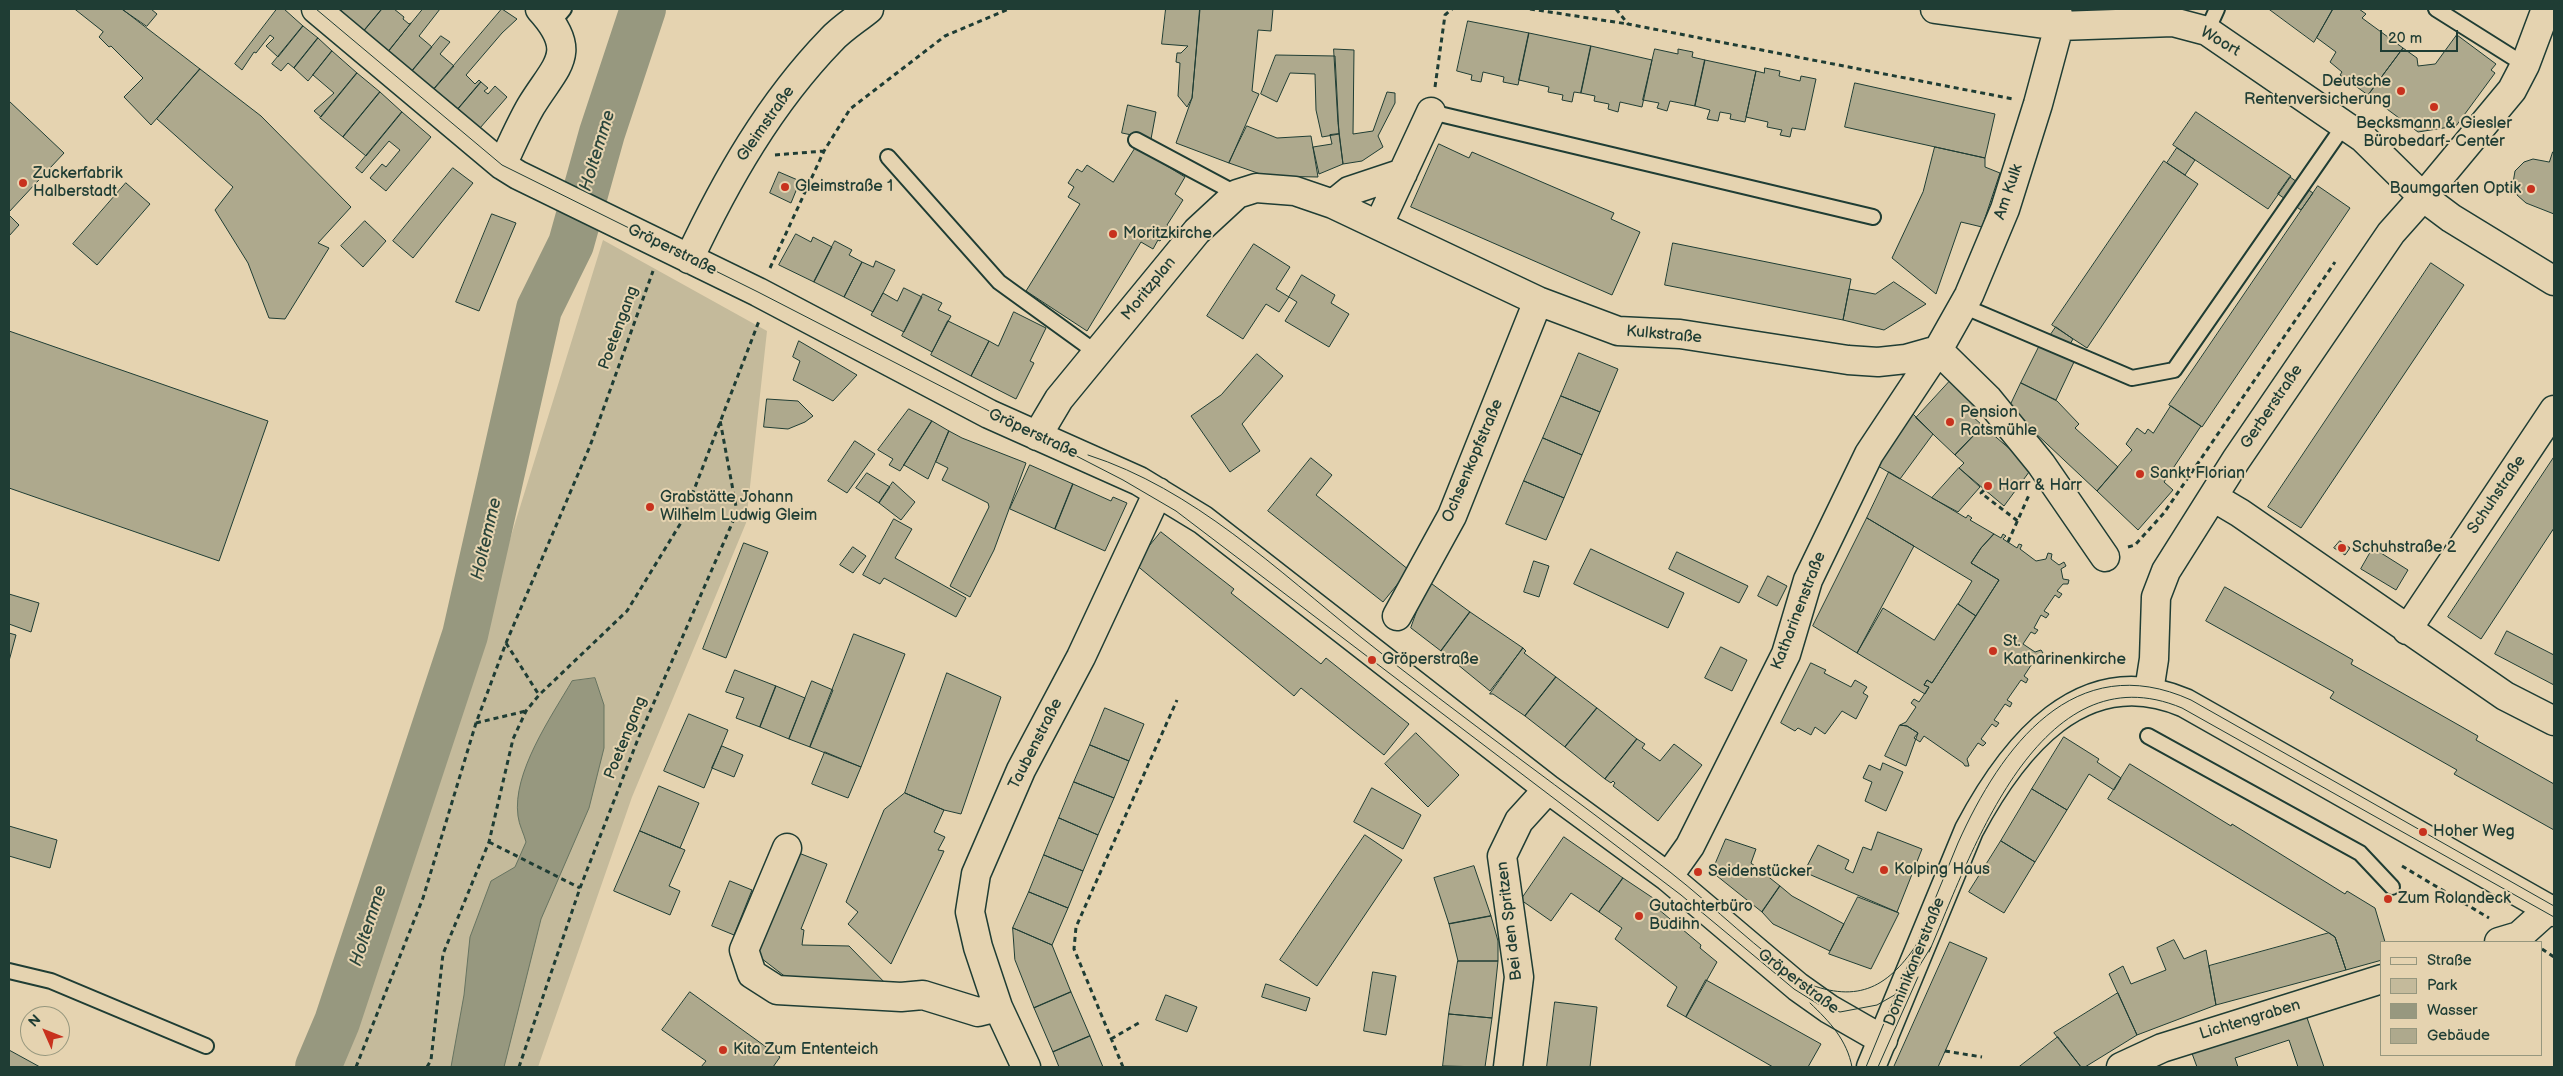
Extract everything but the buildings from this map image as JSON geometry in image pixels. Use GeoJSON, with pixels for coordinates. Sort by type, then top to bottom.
{"type":"FeatureCollection","features":[{"type":"Feature","properties":{"kind":"street","name":"Gröperstraße"},"geometry":{"type":"LineString","coordinates":[[316,9],[502,166],[538,186],[758,292],[981,410],[1139,481],[1203,520],[1548,789],[1668,878],[1798,986],[1829,1009],[1883,1040]]}},
{"type":"Feature","properties":{"kind":"street","name":"Gleimstraße"},"geometry":{"type":"LineString","coordinates":[[689,259],[740,158],[788,90],[832,38],[869,9]]}},
{"type":"Feature","properties":{"kind":"street","name":"Woort"},"geometry":{"type":"LineString","coordinates":[[1935,9],[2058,18],[2174,22],[2212,20],[2363,138],[2423,197]]}},
{"type":"Feature","properties":{"kind":"street","name":"Gerberstraße"},"geometry":{"type":"LineString","coordinates":[[2149,691],[2154,660],[2157,592],[2166,571],[2213,497],[2391,233],[2512,90],[2525,65],[2546,9]]}},
{"type":"Feature","properties":{"kind":"street"},"geometry":{"type":"LineString","coordinates":[[502,166],[531,106],[560,62],[561,39],[552,13]]}},
{"type":"Feature","properties":{"kind":"street","name":"Am Kulk"},"geometry":{"type":"LineString","coordinates":[[1938,350],[1963,306],[2005,209],[2038,104],[2058,18]]}},
{"type":"Feature","properties":{"kind":"street"},"geometry":{"type":"LineString","coordinates":[[1379,224],[1431,112]]}},
{"type":"Feature","properties":{"kind":"street"},"geometry":{"type":"LineString","coordinates":[[1333,204],[1349,191],[1403,172]]}},
{"type":"Feature","properties":{"kind":"street","name":"Kulkstraße"},"geometry":{"type":"LineString","coordinates":[[1237,194],[1256,188],[1295,191],[1333,204],[1379,224],[1538,301],[1618,331],[1680,334],[1848,360],[1878,362],[1906,359],[1938,350]]}},
{"type":"Feature","properties":{"kind":"street","name":"Moritzplan"},"geometry":{"type":"LineString","coordinates":[[1037,436],[1059,399],[1197,231],[1237,194]]}},
{"type":"Feature","properties":{"kind":"street"},"geometry":{"type":"LineString","coordinates":[[2423,197],[2451,218],[2554,281]]}},
{"type":"Feature","properties":{"kind":"street","name":"Ochsenkopfstraße"},"geometry":{"type":"LineString","coordinates":[[1397,616],[1452,516],[1538,301]]}},
{"type":"Feature","properties":{"kind":"street"},"geometry":{"type":"LineString","coordinates":[[1938,350],[1988,399],[2041,464],[2105,557]]}},
{"type":"Feature","properties":{"kind":"street","name":"Katharinenstraße"},"geometry":{"type":"LineString","coordinates":[[1668,878],[1690,846],[1786,654],[1808,580],[1869,454],[1938,350]]}},
{"type":"Feature","properties":{"kind":"street","name":"Schuhstraße"},"geometry":{"type":"LineString","coordinates":[[2407,630],[2554,410]]}},
{"type":"Feature","properties":{"kind":"street","name":"Taubenstraße"},"geometry":{"type":"LineString","coordinates":[[1026,1067],[998,1007],[978,947],[970,912],[976,874],[1022,770],[1081,657],[1158,492]]}},
{"type":"Feature","properties":{"kind":"street"},"geometry":{"type":"LineString","coordinates":[[2213,497],[2240,513],[2505,696],[2554,721]]}},
{"type":"Feature","properties":{"kind":"street","name":"Dominikanerstraße"},"geometry":{"type":"LineString","coordinates":[[1871,1067],[1969,830],[1983,803],[2002,774],[2031,741],[2063,712],[2088,698],[2123,690],[2149,691]]}},
{"type":"Feature","properties":{"kind":"street"},"geometry":{"type":"LineString","coordinates":[[2149,691],[2185,703],[2552,910],[2521,941]]}},
{"type":"Feature","properties":{"kind":"street","name":"Bei den Spritzen"},"geometry":{"type":"LineString","coordinates":[[1508,1067],[1519,977],[1502,856],[1519,821],[1548,789]]}},
{"type":"Feature","properties":{"kind":"street"},"geometry":{"type":"LineString","coordinates":[[787,848],[744,950],[752,974],[777,990],[902,997],[923,995],[978,1012],[998,1007]]}},
{"type":"Feature","properties":{"kind":"street","name":"Lichtengraben"},"geometry":{"type":"LineString","coordinates":[[2121,1067],[2162,1048],[2380,980]]}},
{"type":"Feature","properties":{"kind":"lane"},"geometry":{"type":"LineString","coordinates":[[2436,9],[2525,65]]}},
{"type":"Feature","properties":{"kind":"lane"},"geometry":{"type":"LineString","coordinates":[[1431,112],[1873,217]]}},
{"type":"Feature","properties":{"kind":"lane"},"geometry":{"type":"LineString","coordinates":[[1963,306],[2132,378],[2174,370],[2345,124]]}},
{"type":"Feature","properties":{"kind":"lane"},"geometry":{"type":"LineString","coordinates":[[1136,140],[1237,194]]}},
{"type":"Feature","properties":{"kind":"lane"},"geometry":{"type":"LineString","coordinates":[[888,157],[999,282],[1097,353]]}},
{"type":"Feature","properties":{"kind":"lane"},"geometry":{"type":"LineString","coordinates":[[2148,736],[2360,853],[2392,887]]}},
{"type":"Feature","properties":{"kind":"lane"},"geometry":{"type":"LineString","coordinates":[[9,971],[52,981],[206,1046]]}},
{"type":"Feature","properties":{"kind":"path"},"geometry":{"type":"LineString","coordinates":[[771,266],[824,151],[850,109],[945,36],[1009,9]]}},
{"type":"Feature","properties":{"kind":"path"},"geometry":{"type":"LineString","coordinates":[[1431,112],[1445,15],[1452,9]]}},
{"type":"Feature","properties":{"kind":"path"},"geometry":{"type":"LineString","coordinates":[[1530,9],[1628,24],[2038,104]]}},
{"type":"Feature","properties":{"kind":"path"},"geometry":{"type":"LineString","coordinates":[[1616,9],[1628,24]]}},
{"type":"Feature","properties":{"kind":"path"},"geometry":{"type":"LineString","coordinates":[[740,158],[824,151]]}},
{"type":"Feature","properties":{"kind":"path","name":"Poetengang"},"geometry":{"type":"LineString","coordinates":[[356,1067],[423,898],[476,723],[506,643],[590,446],[662,247]]}},
{"type":"Feature","properties":{"kind":"path"},"geometry":{"type":"LineString","coordinates":[[2105,557],[2135,545],[2164,513],[2280,340],[2337,260]]}},
{"type":"Feature","properties":{"kind":"path"},"geometry":{"type":"LineString","coordinates":[[427,1067],[431,1060],[443,954],[489,842],[512,738],[526,711],[539,696],[627,611],[682,521],[759,320],[758,292]]}},
{"type":"Feature","properties":{"kind":"path","name":"Poetengang"},"geometry":{"type":"LineString","coordinates":[[519,1067],[580,888],[638,739],[737,512],[720,419]]}},
{"type":"Feature","properties":{"kind":"path"},"geometry":{"type":"LineString","coordinates":[[2008,542],[2019,522],[2041,464]]}},
{"type":"Feature","properties":{"kind":"path"},"geometry":{"type":"LineString","coordinates":[[1984,490],[1981,493],[2019,522]]}},
{"type":"Feature","properties":{"kind":"path"},"geometry":{"type":"LineString","coordinates":[[506,643],[539,696]]}},
{"type":"Feature","properties":{"kind":"path"},"geometry":{"type":"LineString","coordinates":[[1123,1067],[1074,949],[1076,926],[1177,700]]}},
{"type":"Feature","properties":{"kind":"path"},"geometry":{"type":"LineString","coordinates":[[476,723],[526,711]]}},
{"type":"Feature","properties":{"kind":"path"},"geometry":{"type":"LineString","coordinates":[[489,842],[580,888]]}},
{"type":"Feature","properties":{"kind":"path"},"geometry":{"type":"LineString","coordinates":[[2360,853],[2386,856],[2518,941]]}},
{"type":"Feature","properties":{"kind":"path"},"geometry":{"type":"LineString","coordinates":[[1111,1038],[1142,1020]]}},
{"type":"Feature","properties":{"kind":"path"},"geometry":{"type":"LineString","coordinates":[[1945,1051],[1982,1057]]}},
{"type":"Feature","properties":{"kind":"green space"},"geometry":{"type":"Polygon","coordinates":[[[603,240],[767,331],[746,523],[632,797],[538,1067],[340,1067],[360,1022],[603,240]]]}},
{"type":"Feature","properties":{"kind":"water"},"geometry":{"type":"Polygon","coordinates":[[[595,678],[604,705],[604,748],[589,808],[541,919],[504,1067],[451,1067],[464,995],[470,937],[491,881],[515,867],[526,842],[518,816],[518,799],[527,764],[544,728],[572,681],[595,678]]]}},
{"type":"Feature","properties":{"kind":"waterway","name":"Holtemme"},"geometry":{"type":"LineString","coordinates":[[318,1067],[337,1022],[465,635],[539,309],[571,244],[602,133],[643,9]]}},
{"type":"Feature","properties":{"kind":"tram line"},"geometry":{"type":"LineString","coordinates":[[316,9],[502,165],[758,292],[1123,480],[1176,511],[1681,895],[1794,989],[1818,1004],[1840,1012],[1877,1005],[1898,993],[1912,978],[1931,947]]}},
{"type":"Feature","properties":{"kind":"tram line"},"geometry":{"type":"LineString","coordinates":[[1088,455],[1127,470],[1164,488],[1233,534],[1400,668],[1670,872],[1771,957],[1806,983],[1842,992],[1857,991],[1871,987],[1884,980],[1896,970],[1919,941]]}},
{"type":"Feature","properties":{"kind":"tram line"},"geometry":{"type":"LineString","coordinates":[[1866,1067],[1958,843],[1996,773],[2020,742],[2047,716],[2077,697],[2111,686],[2149,687],[2191,700],[2554,906]]}},
{"type":"Feature","properties":{"kind":"tram line"},"geometry":{"type":"LineString","coordinates":[[1929,952],[1966,865],[1990,816],[2018,771],[2050,733],[2088,707],[2132,697],[2182,708],[2554,917]]}},
{"type":"Feature","properties":{"kind":"tram line"},"geometry":{"type":"LineString","coordinates":[[1878,1067],[1918,977]]}},
{"type":"Feature","properties":{"kind":"tram line"},"geometry":{"type":"LineString","coordinates":[[1810,1003],[1837,1032],[1850,1057],[1852,1067]]}},
{"type":"Feature","properties":{"kind":"place","name":"Deutsche Rentenversicherung"},"geometry":{"type":"Point","coordinates":[2401,91]}},
{"type":"Feature","properties":{"kind":"place","name":"Becksmann & Giesler Bürobedarf- Center"},"geometry":{"type":"Point","coordinates":[2434,107]}},
{"type":"Feature","properties":{"kind":"place","name":"Zuckerfabrik Halberstadt"},"geometry":{"type":"Point","coordinates":[23,183]}},
{"type":"Feature","properties":{"kind":"place","name":"Gleimstraße 1"},"geometry":{"type":"Point","coordinates":[785,187]}},
{"type":"Feature","properties":{"kind":"place","name":"Baumgarten Optik"},"geometry":{"type":"Point","coordinates":[2531,189]}},
{"type":"Feature","properties":{"kind":"place","name":"Moritzkirche"},"geometry":{"type":"Point","coordinates":[1113,234]}},
{"type":"Feature","properties":{"kind":"place","name":"Pension Ratsmühle"},"geometry":{"type":"Point","coordinates":[1950,422]}},
{"type":"Feature","properties":{"kind":"place","name":"Sankt Florian"},"geometry":{"type":"Point","coordinates":[2140,474]}},
{"type":"Feature","properties":{"kind":"place","name":"Harr & Harr"},"geometry":{"type":"Point","coordinates":[1988,486]}},
{"type":"Feature","properties":{"kind":"place","name":"Grabstätte Johann Wilhelm Ludwig Gleim"},"geometry":{"type":"Point","coordinates":[650,507]}},
{"type":"Feature","properties":{"kind":"place","name":"Schuhstraße 2"},"geometry":{"type":"Point","coordinates":[2342,548]}},
{"type":"Feature","properties":{"kind":"place","name":"St. Katharinenkirche"},"geometry":{"type":"Point","coordinates":[1993,651]}},
{"type":"Feature","properties":{"kind":"place","name":"Gröperstraße"},"geometry":{"type":"Point","coordinates":[1372,660]}},
{"type":"Feature","properties":{"kind":"place","name":"Hoher Weg"},"geometry":{"type":"Point","coordinates":[2423,832]}},
{"type":"Feature","properties":{"kind":"place","name":"Kolping Haus"},"geometry":{"type":"Point","coordinates":[1884,870]}},
{"type":"Feature","properties":{"kind":"place","name":"Seidenstücker"},"geometry":{"type":"Point","coordinates":[1698,872]}},
{"type":"Feature","properties":{"kind":"place","name":"Zum Rolandeck"},"geometry":{"type":"Point","coordinates":[2388,899]}},
{"type":"Feature","properties":{"kind":"place","name":"Gutachterbüro Budihn"},"geometry":{"type":"Point","coordinates":[1639,916]}},
{"type":"Feature","properties":{"kind":"place","name":"Kita Zum Ententeich"},"geometry":{"type":"Point","coordinates":[723,1050]}}]}
